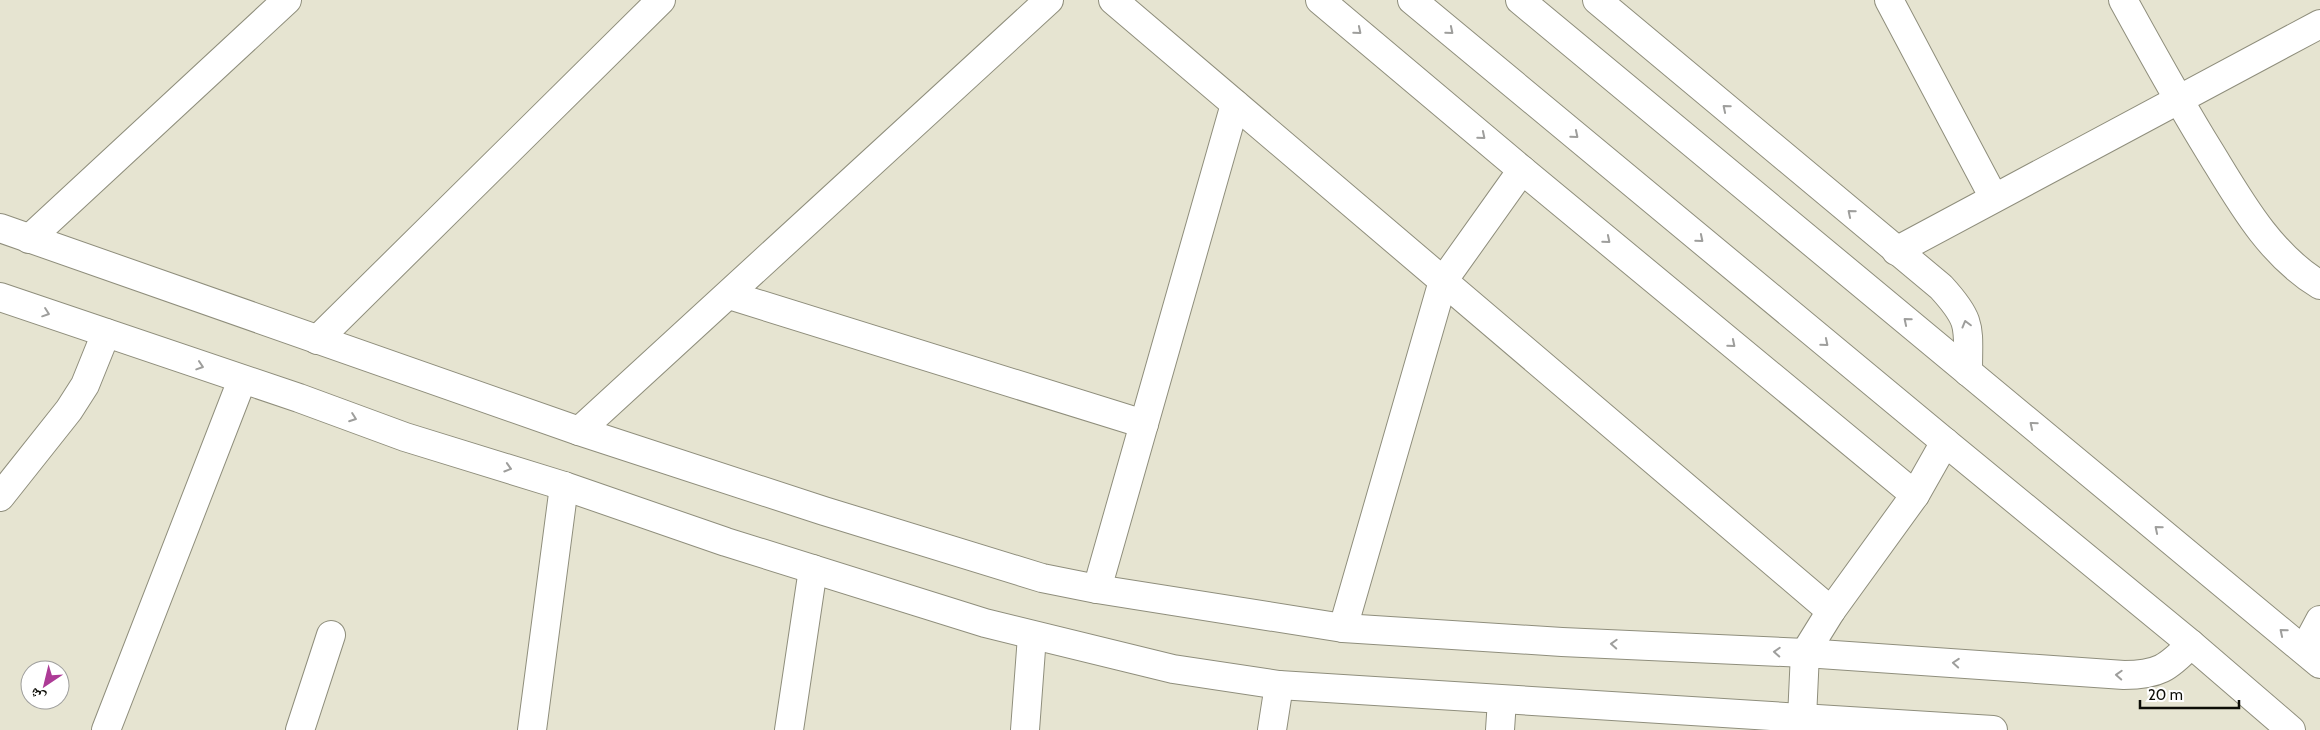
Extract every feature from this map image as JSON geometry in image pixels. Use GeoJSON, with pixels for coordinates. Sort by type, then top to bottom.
{"type":"FeatureCollection","features":[{"type":"Feature","properties":{"kind":"street"},"geometry":{"type":"LineString","coordinates":[[317,340],[661,0]]}},
{"type":"Feature","properties":{"kind":"street"},"geometry":{"type":"LineString","coordinates":[[579,431],[1049,0]]}},
{"type":"Feature","properties":{"kind":"street"},"geometry":{"type":"LineString","coordinates":[[1113,0],[1831,611]]}},
{"type":"Feature","properties":{"kind":"street"},"geometry":{"type":"LineString","coordinates":[[1320,0],[1915,495]]}},
{"type":"Feature","properties":{"kind":"street"},"geometry":{"type":"LineString","coordinates":[[1412,0],[2191,644],[2291,730]]}},
{"type":"Feature","properties":{"kind":"street"},"geometry":{"type":"LineString","coordinates":[[1520,0],[2312,657],[2320,620]]}},
{"type":"Feature","properties":{"kind":"street"},"geometry":{"type":"LineString","coordinates":[[1597,0],[1941,287],[1960,308],[1968,326],[1968,372]]}},
{"type":"Feature","properties":{"kind":"street"},"geometry":{"type":"LineString","coordinates":[[1889,0],[1994,198]]}},
{"type":"Feature","properties":{"kind":"street"},"geometry":{"type":"LineString","coordinates":[[2123,0],[2178,100],[2250,218],[2280,252],[2307,277],[2320,285]]}},
{"type":"Feature","properties":{"kind":"street"},"geometry":{"type":"LineString","coordinates":[[29,239],[276,2]]}},
{"type":"Feature","properties":{"kind":"street"},"geometry":{"type":"LineString","coordinates":[[1896,251],[2320,24]]}},
{"type":"Feature","properties":{"kind":"street"},"geometry":{"type":"LineString","coordinates":[[1097,589],[1235,104]]}},
{"type":"Feature","properties":{"kind":"street"},"geometry":{"type":"LineString","coordinates":[[1343,628],[1443,281],[1522,170]]}},
{"type":"Feature","properties":{"kind":"street"},"geometry":{"type":"LineString","coordinates":[[0,228],[579,431],[934,546],[1042,578],[1097,589],[1343,628],[1562,642],[1805,653],[2144,675],[2158,672],[2175,660],[2191,644]]}},
{"type":"Feature","properties":{"kind":"street"},"geometry":{"type":"LineString","coordinates":[[729,295],[1144,424]]}},
{"type":"Feature","properties":{"kind":"street"},"geometry":{"type":"LineString","coordinates":[[0,297],[405,437],[564,486],[812,569],[1032,636],[1173,670],[1278,685],[1502,700],[1746,722],[1802,718],[1993,730]]}},
{"type":"Feature","properties":{"kind":"street"},"geometry":{"type":"LineString","coordinates":[[0,497],[69,410],[85,385],[106,333]]}},
{"type":"Feature","properties":{"kind":"street"},"geometry":{"type":"LineString","coordinates":[[106,730],[242,380]]}},
{"type":"Feature","properties":{"kind":"street"},"geometry":{"type":"LineString","coordinates":[[1802,718],[1805,653],[1831,611],[1915,495],[1945,442]]}},
{"type":"Feature","properties":{"kind":"street"},"geometry":{"type":"LineString","coordinates":[[532,730],[564,486]]}},
{"type":"Feature","properties":{"kind":"street"},"geometry":{"type":"LineString","coordinates":[[789,730],[812,569]]}},
{"type":"Feature","properties":{"kind":"street"},"geometry":{"type":"LineString","coordinates":[[300,730],[330,635]]}},
{"type":"Feature","properties":{"kind":"street"},"geometry":{"type":"LineString","coordinates":[[1025,730],[1032,636]]}},
{"type":"Feature","properties":{"kind":"street"},"geometry":{"type":"LineString","coordinates":[[1272,730],[1278,685]]}},
{"type":"Feature","properties":{"kind":"street"},"geometry":{"type":"LineString","coordinates":[[1500,730],[1502,700]]}}]}
